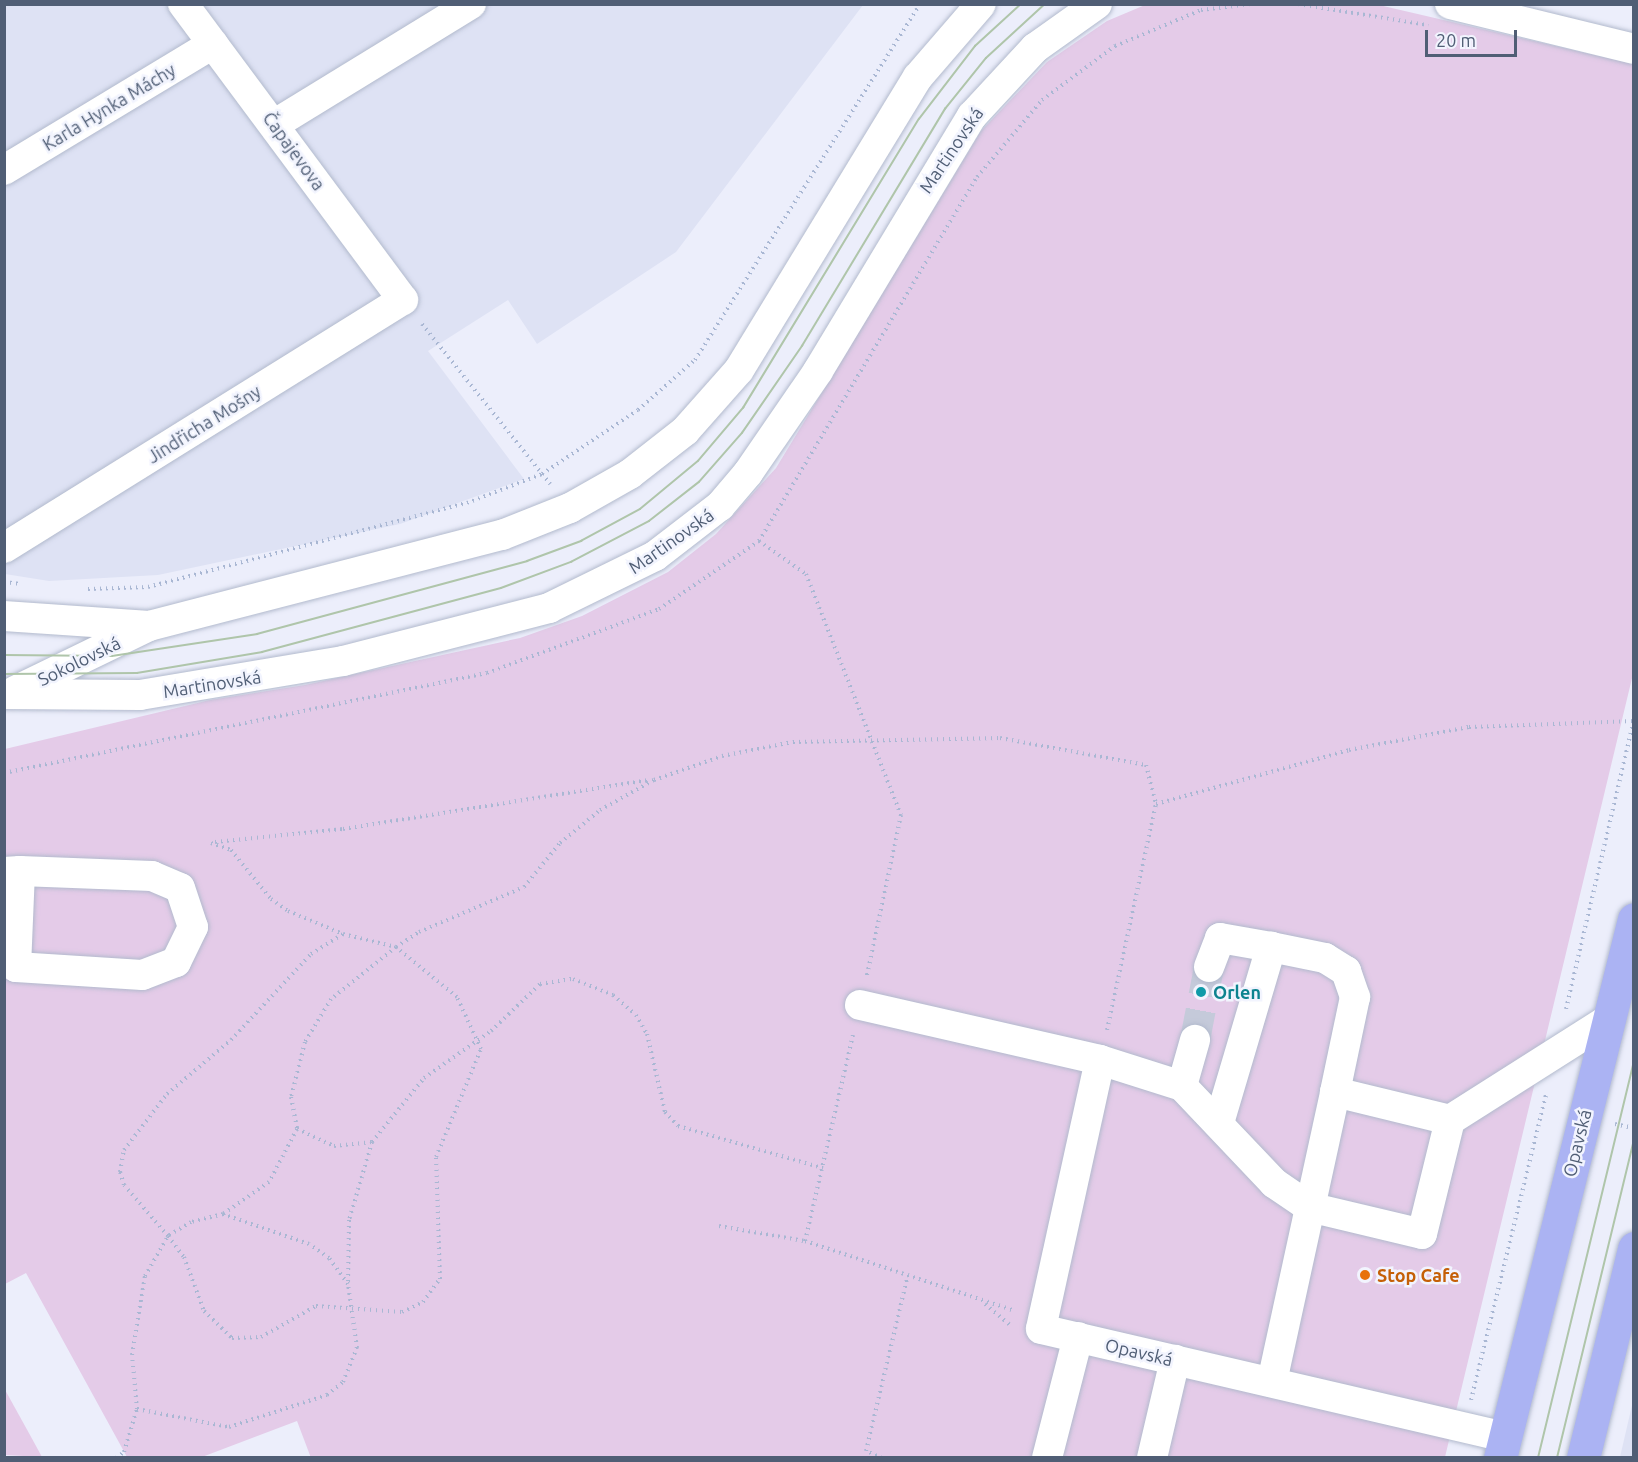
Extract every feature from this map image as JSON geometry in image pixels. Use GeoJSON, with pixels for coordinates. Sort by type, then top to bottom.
{"type":"FeatureCollection","features":[{"type":"Feature","properties":{"kind":"main road","name":"Opavská"},"geometry":{"type":"LineString","coordinates":[[1503,1447],[1634,919]]}},
{"type":"Feature","properties":{"kind":"main road"},"geometry":{"type":"LineString","coordinates":[[1583,1458],[1634,1248]]}},
{"type":"Feature","properties":{"kind":"street","name":"Čapajevova"},"geometry":{"type":"LineString","coordinates":[[183,4],[275,124],[403,300]]}},
{"type":"Feature","properties":{"kind":"street"},"geometry":{"type":"LineString","coordinates":[[275,124],[471,4]]}},
{"type":"Feature","properties":{"kind":"street"},"geometry":{"type":"LineString","coordinates":[[4,616],[149,626],[502,535],[570,508],[658,454],[739,370],[918,77],[981,4]]}},
{"type":"Feature","properties":{"kind":"street","name":"Martinovská"},"geometry":{"type":"LineString","coordinates":[[5,694],[140,695],[343,661],[549,608],[655,556],[720,506],[748,473],[818,371],[972,116],[1035,48],[1097,4]]}},
{"type":"Feature","properties":{"kind":"street"},"geometry":{"type":"LineString","coordinates":[[1450,4],[1634,49]]}},
{"type":"Feature","properties":{"kind":"street","name":"Karla Hynka Máchy"},"geometry":{"type":"LineString","coordinates":[[4,170],[213,44]]}},
{"type":"Feature","properties":{"kind":"street","name":"Jindřicha Mošny"},"geometry":{"type":"LineString","coordinates":[[4,548],[403,300]]}},
{"type":"Feature","properties":{"kind":"street","name":"Sokolovská"},"geometry":{"type":"LineString","coordinates":[[5,694],[149,626]]}},
{"type":"Feature","properties":{"kind":"street"},"geometry":{"type":"LineString","coordinates":[[12,871],[152,876],[180,888],[193,927],[176,962],[142,975],[16,967],[12,871]]}},
{"type":"Feature","properties":{"kind":"street"},"geometry":{"type":"LineString","coordinates":[[1209,967],[1220,938],[1271,946],[1325,958],[1346,971],[1355,997],[1272,1382]]}},
{"type":"Feature","properties":{"kind":"street"},"geometry":{"type":"LineString","coordinates":[[1219,1123],[1271,946]]}},
{"type":"Feature","properties":{"kind":"street"},"geometry":{"type":"LineString","coordinates":[[860,1005],[1100,1060],[1182,1086],[1274,1183],[1309,1207],[1422,1234],[1450,1120],[1609,1019]]}},
{"type":"Feature","properties":{"kind":"street"},"geometry":{"type":"LineString","coordinates":[[1182,1086],[1195,1040]]}},
{"type":"Feature","properties":{"kind":"street"},"geometry":{"type":"LineString","coordinates":[[1042,1318],[1100,1060]]}},
{"type":"Feature","properties":{"kind":"street"},"geometry":{"type":"LineString","coordinates":[[1335,1092],[1450,1120]]}},
{"type":"Feature","properties":{"kind":"street","name":"Opavská"},"geometry":{"type":"LineString","coordinates":[[1042,1318],[1041,1329],[1272,1382],[1503,1447]]}},
{"type":"Feature","properties":{"kind":"street"},"geometry":{"type":"LineString","coordinates":[[1047,1458],[1078,1337]]}},
{"type":"Feature","properties":{"kind":"street"},"geometry":{"type":"LineString","coordinates":[[1152,1458],[1175,1360]]}},
{"type":"Feature","properties":{"kind":"path"},"geometry":{"type":"LineString","coordinates":[[80,589],[148,587],[375,531],[542,474],[638,410],[695,360],[920,4]]}},
{"type":"Feature","properties":{"kind":"path"},"geometry":{"type":"LineString","coordinates":[[4,773],[487,673],[659,609],[759,541],[977,177],[1042,100],[1115,46],[1201,10],[1251,4]]}},
{"type":"Feature","properties":{"kind":"path"},"geometry":{"type":"LineString","coordinates":[[403,300],[570,508]]}},
{"type":"Feature","properties":{"kind":"path"},"geometry":{"type":"LineString","coordinates":[[759,541],[806,574],[875,741],[901,815],[805,1241]]}},
{"type":"Feature","properties":{"kind":"path"},"geometry":{"type":"LineString","coordinates":[[4,582],[26,585]]}},
{"type":"Feature","properties":{"kind":"path"},"geometry":{"type":"LineString","coordinates":[[1156,804],[1349,750],[1468,727],[1634,721]]}},
{"type":"Feature","properties":{"kind":"path"},"geometry":{"type":"LineString","coordinates":[[343,934],[311,954],[231,1040],[167,1094],[124,1150],[124,1185],[184,1257],[204,1311],[232,1338],[261,1337],[316,1306],[402,1312],[423,1302],[440,1279],[436,1157],[468,1084],[479,1038],[445,983],[396,947],[343,934],[271,899],[231,850],[211,843],[343,829],[654,780],[722,756],[793,742],[1000,738],[1146,765],[1156,804],[1100,1060]]}},
{"type":"Feature","properties":{"kind":"path"},"geometry":{"type":"LineString","coordinates":[[116,1458],[124,1452],[137,1408],[132,1355],[145,1276],[168,1236],[191,1222],[223,1214],[269,1182],[297,1129],[291,1097],[305,1041],[331,999],[396,947],[419,932],[524,887],[568,836],[654,780]]}},
{"type":"Feature","properties":{"kind":"path"},"geometry":{"type":"LineString","coordinates":[[137,1408],[230,1427],[327,1395],[343,1382],[357,1348],[355,1309],[348,1284],[349,1220],[372,1142],[409,1091],[479,1038],[540,984],[563,979],[585,982],[613,994],[642,1024],[665,1112],[678,1126],[823,1168]]}},
{"type":"Feature","properties":{"kind":"path"},"geometry":{"type":"LineString","coordinates":[[1606,1122],[1634,1128]]}},
{"type":"Feature","properties":{"kind":"path"},"geometry":{"type":"LineString","coordinates":[[297,1129],[334,1146],[372,1142]]}},
{"type":"Feature","properties":{"kind":"path"},"geometry":{"type":"LineString","coordinates":[[223,1214],[309,1244],[329,1258],[348,1284]]}},
{"type":"Feature","properties":{"kind":"path"},"geometry":{"type":"LineString","coordinates":[[719,1226],[805,1241],[908,1279],[984,1303],[1042,1318]]}},
{"type":"Feature","properties":{"kind":"path"},"geometry":{"type":"LineString","coordinates":[[882,1458],[866,1451],[908,1279]]}},
{"type":"Feature","properties":{"kind":"path"},"geometry":{"type":"LineString","coordinates":[[984,1303],[1015,1330]]}},
{"type":"Feature","properties":{"kind":"shaded area"},"geometry":{"type":"Polygon","coordinates":[[[4,5],[863,5],[676,252],[537,344],[508,300],[428,351],[524,479],[400,524],[158,575],[49,581],[5,574],[4,5]]]}},
{"type":"Feature","properties":{"kind":"shaded area"},"geometry":{"type":"Polygon","coordinates":[[[1145,5],[1379,5],[1633,64],[1633,674],[1445,1457],[311,1458],[297,1421],[202,1457],[127,1457],[26,1273],[5,1284],[5,749],[210,700],[305,685],[520,638],[582,616],[668,572],[716,534],[776,468],[981,131],[1047,62],[1107,21],[1145,5]]]}},
{"type":"Feature","properties":{"kind":"shaded area"},"geometry":{"type":"Polygon","coordinates":[[[4,1388],[30,1435],[42,1457],[5,1455],[4,1388]]]}},
{"type":"Feature","properties":{"kind":"shaded area"},"geometry":{"type":"Polygon","coordinates":[[[1633,1401],[1633,1457],[1620,1457],[1633,1401]]]}},
{"type":"Feature","properties":{"kind":"tunnel"},"geometry":{"type":"LineString","coordinates":[[1195,1040],[1209,967]]}},
{"type":"Feature","properties":{"kind":"tram line"},"geometry":{"type":"LineString","coordinates":[[4,655],[112,656],[257,634],[527,561],[581,541],[640,509],[698,461],[743,408],[919,119],[975,46],[1021,4]]}},
{"type":"Feature","properties":{"kind":"tram line"},"geometry":{"type":"LineString","coordinates":[[4,674],[137,673],[262,652],[501,588],[571,562],[649,521],[699,482],[742,433],[802,346],[945,109],[986,58],[1045,4]]}},
{"type":"Feature","properties":{"kind":"tram line"},"geometry":{"type":"LineString","coordinates":[[1538,1458],[1634,1061]]}},
{"type":"Feature","properties":{"kind":"tram line"},"geometry":{"type":"LineString","coordinates":[[1557,1458],[1634,1139]]}},
{"type":"Feature","properties":{"kind":"place","name":"Orlen"},"geometry":{"type":"Point","coordinates":[1201,992]}},
{"type":"Feature","properties":{"kind":"place","name":"Stop Cafe"},"geometry":{"type":"Point","coordinates":[1365,1275]}}]}
